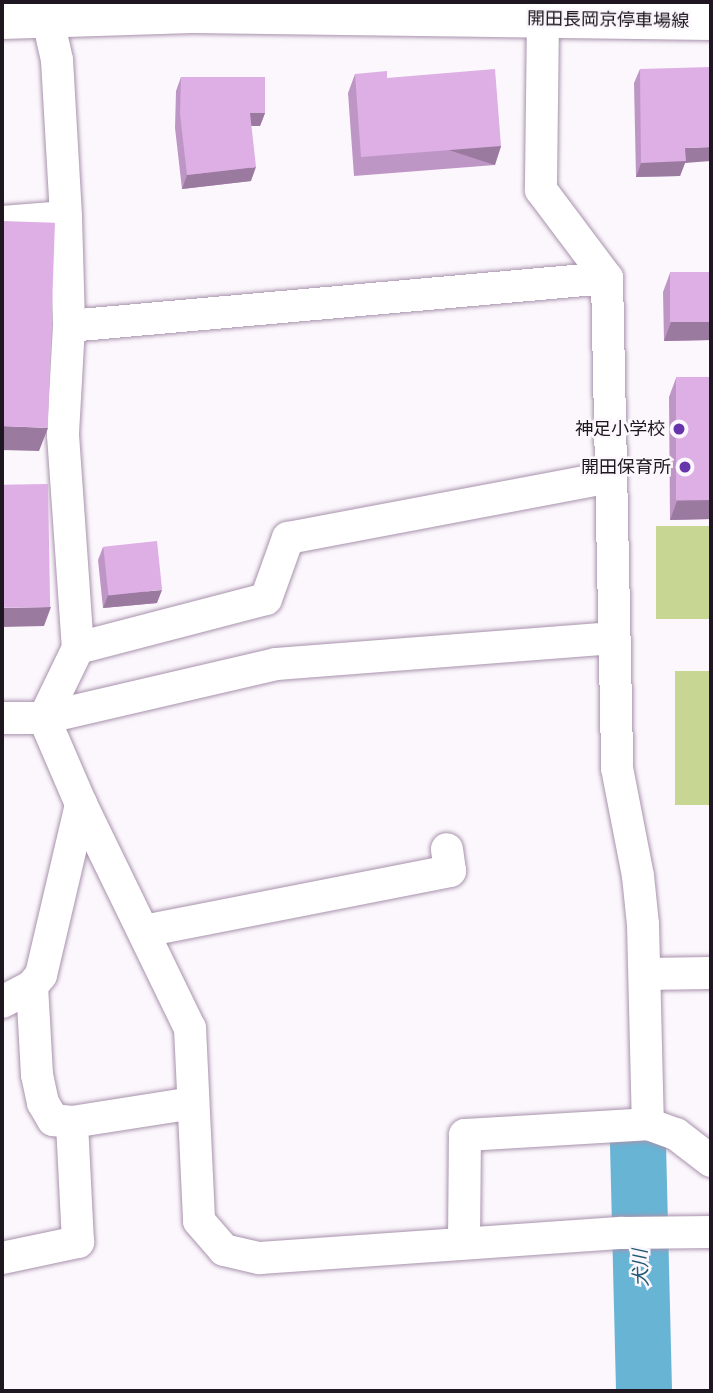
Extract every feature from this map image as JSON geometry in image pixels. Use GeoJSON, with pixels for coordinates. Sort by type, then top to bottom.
{"type":"FeatureCollection","features":[{"type":"Feature","properties":{"kind":"main road","name":"開田長岡京停車場線"},"geometry":{"type":"LineString","coordinates":[[2,20],[46,10],[331,9],[543,19],[600,11],[711,21]]}},
{"type":"Feature","properties":{"kind":"street"},"geometry":{"type":"LineString","coordinates":[[46,10],[57,60],[66,218],[69,326],[64,435],[78,648],[44,718],[81,804],[190,1028],[199,1221],[224,1250],[260,1258],[622,1233],[711,1232]]}},
{"type":"Feature","properties":{"kind":"street"},"geometry":{"type":"LineString","coordinates":[[543,19],[541,190],[607,278],[617,768],[638,876],[645,974],[648,1124]]}},
{"type":"Feature","properties":{"kind":"street"},"geometry":{"type":"LineString","coordinates":[[2,222],[66,218]]}},
{"type":"Feature","properties":{"kind":"street"},"geometry":{"type":"LineString","coordinates":[[69,326],[607,278]]}},
{"type":"Feature","properties":{"kind":"street"},"geometry":{"type":"LineString","coordinates":[[78,648],[266,599],[288,538],[610,477]]}},
{"type":"Feature","properties":{"kind":"street"},"geometry":{"type":"LineString","coordinates":[[2,718],[44,718],[276,664],[614,638]]}},
{"type":"Feature","properties":{"kind":"street"},"geometry":{"type":"LineString","coordinates":[[2,1002],[32,986],[41,975],[81,804]]}},
{"type":"Feature","properties":{"kind":"street"},"geometry":{"type":"LineString","coordinates":[[144,931],[450,872],[447,849]]}},
{"type":"Feature","properties":{"kind":"street"},"geometry":{"type":"LineString","coordinates":[[645,974],[711,973]]}},
{"type":"Feature","properties":{"kind":"street"},"geometry":{"type":"LineString","coordinates":[[32,986],[37,1075],[43,1103],[53,1120],[72,1122],[193,1102]]}},
{"type":"Feature","properties":{"kind":"street"},"geometry":{"type":"LineString","coordinates":[[2,1258],[78,1242],[72,1122]]}},
{"type":"Feature","properties":{"kind":"street"},"geometry":{"type":"LineString","coordinates":[[464,1243],[466,1135],[648,1124],[676,1134],[711,1161]]}},
{"type":"Feature","properties":{"kind":"green space"},"geometry":{"type":"Polygon","coordinates":[[[656,526],[711,526],[711,619],[656,619],[656,526]]]}},
{"type":"Feature","properties":{"kind":"green space"},"geometry":{"type":"Polygon","coordinates":[[[675,671],[711,671],[711,805],[675,805],[675,671]]]}},
{"type":"Feature","properties":{"kind":"building"},"geometry":{"type":"Polygon","coordinates":[[[711,67],[711,147],[685,148],[686,161],[641,163],[640,69],[711,67]]]}},
{"type":"Feature","properties":{"kind":"building"},"geometry":{"type":"Polygon","coordinates":[[[495,69],[501,146],[361,157],[355,74],[387,71],[387,78],[495,69]]]}},
{"type":"Feature","properties":{"kind":"building"},"geometry":{"type":"Polygon","coordinates":[[[181,77],[265,77],[265,113],[250,113],[256,167],[187,175],[180,114],[181,77]]]}},
{"type":"Feature","properties":{"kind":"building"},"geometry":{"type":"Polygon","coordinates":[[[2,221],[55,223],[48,428],[2,426],[2,221]]]}},
{"type":"Feature","properties":{"kind":"building"},"geometry":{"type":"Polygon","coordinates":[[[670,272],[711,272],[711,322],[670,322],[670,272]]]}},
{"type":"Feature","properties":{"kind":"building"},"geometry":{"type":"Polygon","coordinates":[[[676,377],[711,377],[711,500],[676,500],[676,377]]]}},
{"type":"Feature","properties":{"kind":"building"},"geometry":{"type":"Polygon","coordinates":[[[48,484],[50,607],[4,608],[2,485],[48,484]]]}},
{"type":"Feature","properties":{"kind":"building"},"geometry":{"type":"Polygon","coordinates":[[[157,541],[162,590],[108,595],[103,547],[157,541]]]}},
{"type":"Feature","properties":{"kind":"waterway","name":"犬川"},"geometry":{"type":"LineString","coordinates":[[638,1144],[644,1391]]}},
{"type":"Feature","properties":{"kind":"waterway"},"geometry":{"type":"LineString","coordinates":[[621,1281],[643,1312]]}},
{"type":"Feature","properties":{"kind":"place","name":"神足小学校"},"geometry":{"type":"Point","coordinates":[679,429]}},
{"type":"Feature","properties":{"kind":"place","name":"開田保育所"},"geometry":{"type":"Point","coordinates":[685,467]}}]}
